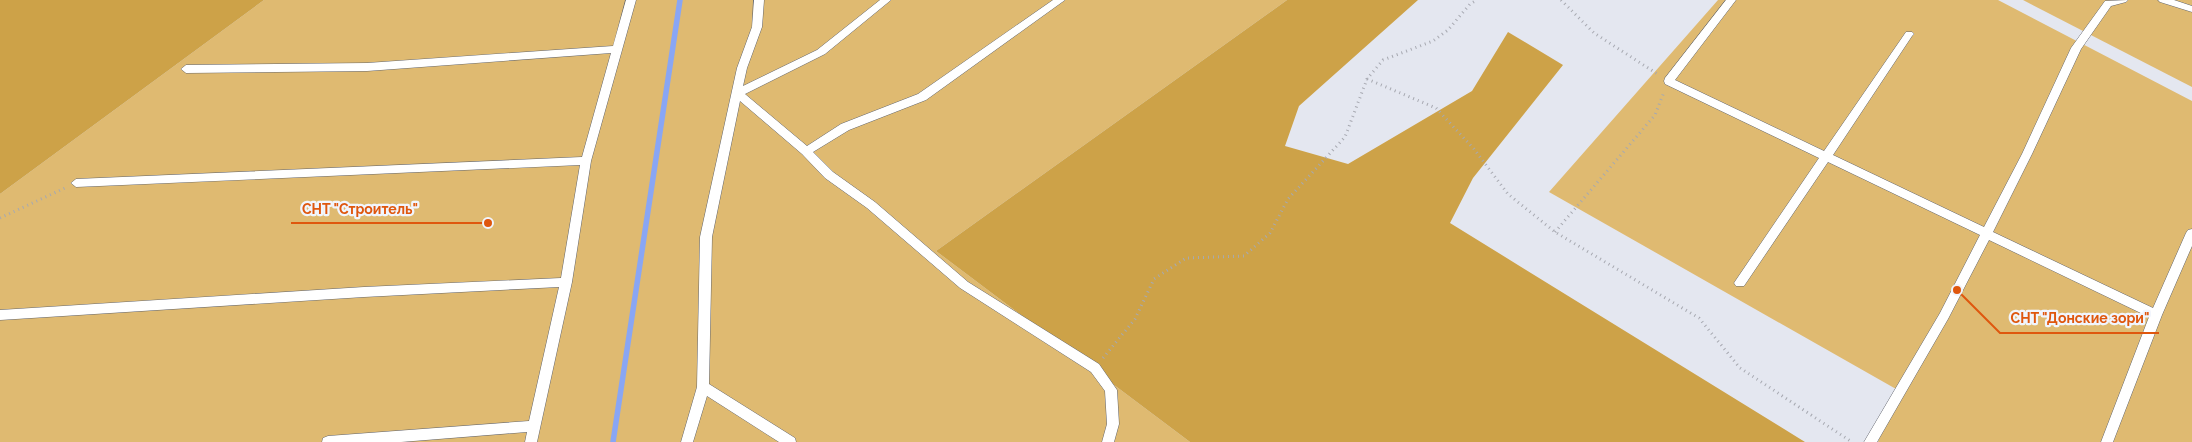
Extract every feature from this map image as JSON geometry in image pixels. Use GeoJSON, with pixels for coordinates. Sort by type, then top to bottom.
{"type":"FeatureCollection","features":[{"type":"Feature","properties":{"kind":"lane"},"geometry":{"type":"LineString","coordinates":[[531,442],[566,282],[586,160],[631,0]]}},
{"type":"Feature","properties":{"kind":"lane"},"geometry":{"type":"LineString","coordinates":[[687,442],[704,387],[706,237],[742,68],[758,27],[759,0]]}},
{"type":"Feature","properties":{"kind":"lane"},"geometry":{"type":"LineString","coordinates":[[737,93],[821,52],[886,0]]}},
{"type":"Feature","properties":{"kind":"lane"},"geometry":{"type":"LineString","coordinates":[[806,151],[845,127],[922,97],[1060,0]]}},
{"type":"Feature","properties":{"kind":"lane"},"geometry":{"type":"LineString","coordinates":[[1731,0],[1669,81],[1985,235],[2156,315]]}},
{"type":"Feature","properties":{"kind":"lane"},"geometry":{"type":"LineString","coordinates":[[1870,442],[1944,316],[2027,154],[2076,48],[2108,2],[2123,0]]}},
{"type":"Feature","properties":{"kind":"lane"},"geometry":{"type":"LineString","coordinates":[[2163,0],[2192,8]]}},
{"type":"Feature","properties":{"kind":"lane"},"geometry":{"type":"LineString","coordinates":[[1740,283],[1786,211],[1864,103],[1909,34]]}},
{"type":"Feature","properties":{"kind":"lane"},"geometry":{"type":"LineString","coordinates":[[186,69],[367,67],[618,49]]}},
{"type":"Feature","properties":{"kind":"lane"},"geometry":{"type":"LineString","coordinates":[[737,93],[806,151],[829,175],[871,205],[964,285],[1095,368],[1111,390],[1113,424],[1108,442]]}},
{"type":"Feature","properties":{"kind":"lane"},"geometry":{"type":"LineString","coordinates":[[76,183],[586,160]]}},
{"type":"Feature","properties":{"kind":"lane"},"geometry":{"type":"LineString","coordinates":[[2107,442],[2156,315],[2192,233]]}},
{"type":"Feature","properties":{"kind":"lane"},"geometry":{"type":"LineString","coordinates":[[0,315],[29,315],[355,292],[566,282]]}},
{"type":"Feature","properties":{"kind":"lane"},"geometry":{"type":"LineString","coordinates":[[704,387],[790,442]]}},
{"type":"Feature","properties":{"kind":"lane"},"geometry":{"type":"LineString","coordinates":[[328,442],[533,426]]}},
{"type":"Feature","properties":{"kind":"path"},"geometry":{"type":"LineString","coordinates":[[1095,368],[1135,319],[1154,279],[1186,258],[1244,256],[1270,233],[1288,199],[1345,137],[1367,79],[1383,60],[1433,41],[1448,30],[1470,4],[1477,0]]}},
{"type":"Feature","properties":{"kind":"path"},"geometry":{"type":"LineString","coordinates":[[1555,232],[1655,115],[1669,81],[1609,46],[1572,14],[1561,0]]}},
{"type":"Feature","properties":{"kind":"path"},"geometry":{"type":"LineString","coordinates":[[1367,79],[1436,108],[1474,149],[1508,194],[1555,232],[1700,318],[1740,368],[1852,442]]}},
{"type":"Feature","properties":{"kind":"path"},"geometry":{"type":"LineString","coordinates":[[0,218],[76,183]]}},
{"type":"Feature","properties":{"kind":"shaded area"},"geometry":{"type":"Polygon","coordinates":[[[0,0],[264,0],[0,194],[0,0]]]}},
{"type":"Feature","properties":{"kind":"shaded area"},"geometry":{"type":"Polygon","coordinates":[[[264,0],[1287,0],[936,251],[1190,442],[0,442],[0,194],[264,0]]]}},
{"type":"Feature","properties":{"kind":"shaded area"},"geometry":{"type":"Polygon","coordinates":[[[1287,0],[1418,0],[1299,106],[1285,146],[1348,164],[1472,91],[1508,32],[1563,65],[1473,178],[1450,223],[1805,442],[1190,442],[936,251],[1287,0]]]}},
{"type":"Feature","properties":{"kind":"shaded area"},"geometry":{"type":"Polygon","coordinates":[[[1718,0],[1998,0],[2192,101],[2192,442],[1878,442],[1896,389],[1549,192],[1718,0]]]}},
{"type":"Feature","properties":{"kind":"shaded area"},"geometry":{"type":"Polygon","coordinates":[[[2023,0],[2192,0],[2192,87],[2023,0]]]}},
{"type":"Feature","properties":{"kind":"waterway"},"geometry":{"type":"LineString","coordinates":[[613,442],[680,0]]}},
{"type":"Feature","properties":{"kind":"place","name":"СНТ \"Строитель\""},"geometry":{"type":"Point","coordinates":[488,223]}},
{"type":"Feature","properties":{"kind":"place","name":"СНТ \"Донские зори\""},"geometry":{"type":"Point","coordinates":[1957,290]}}]}
